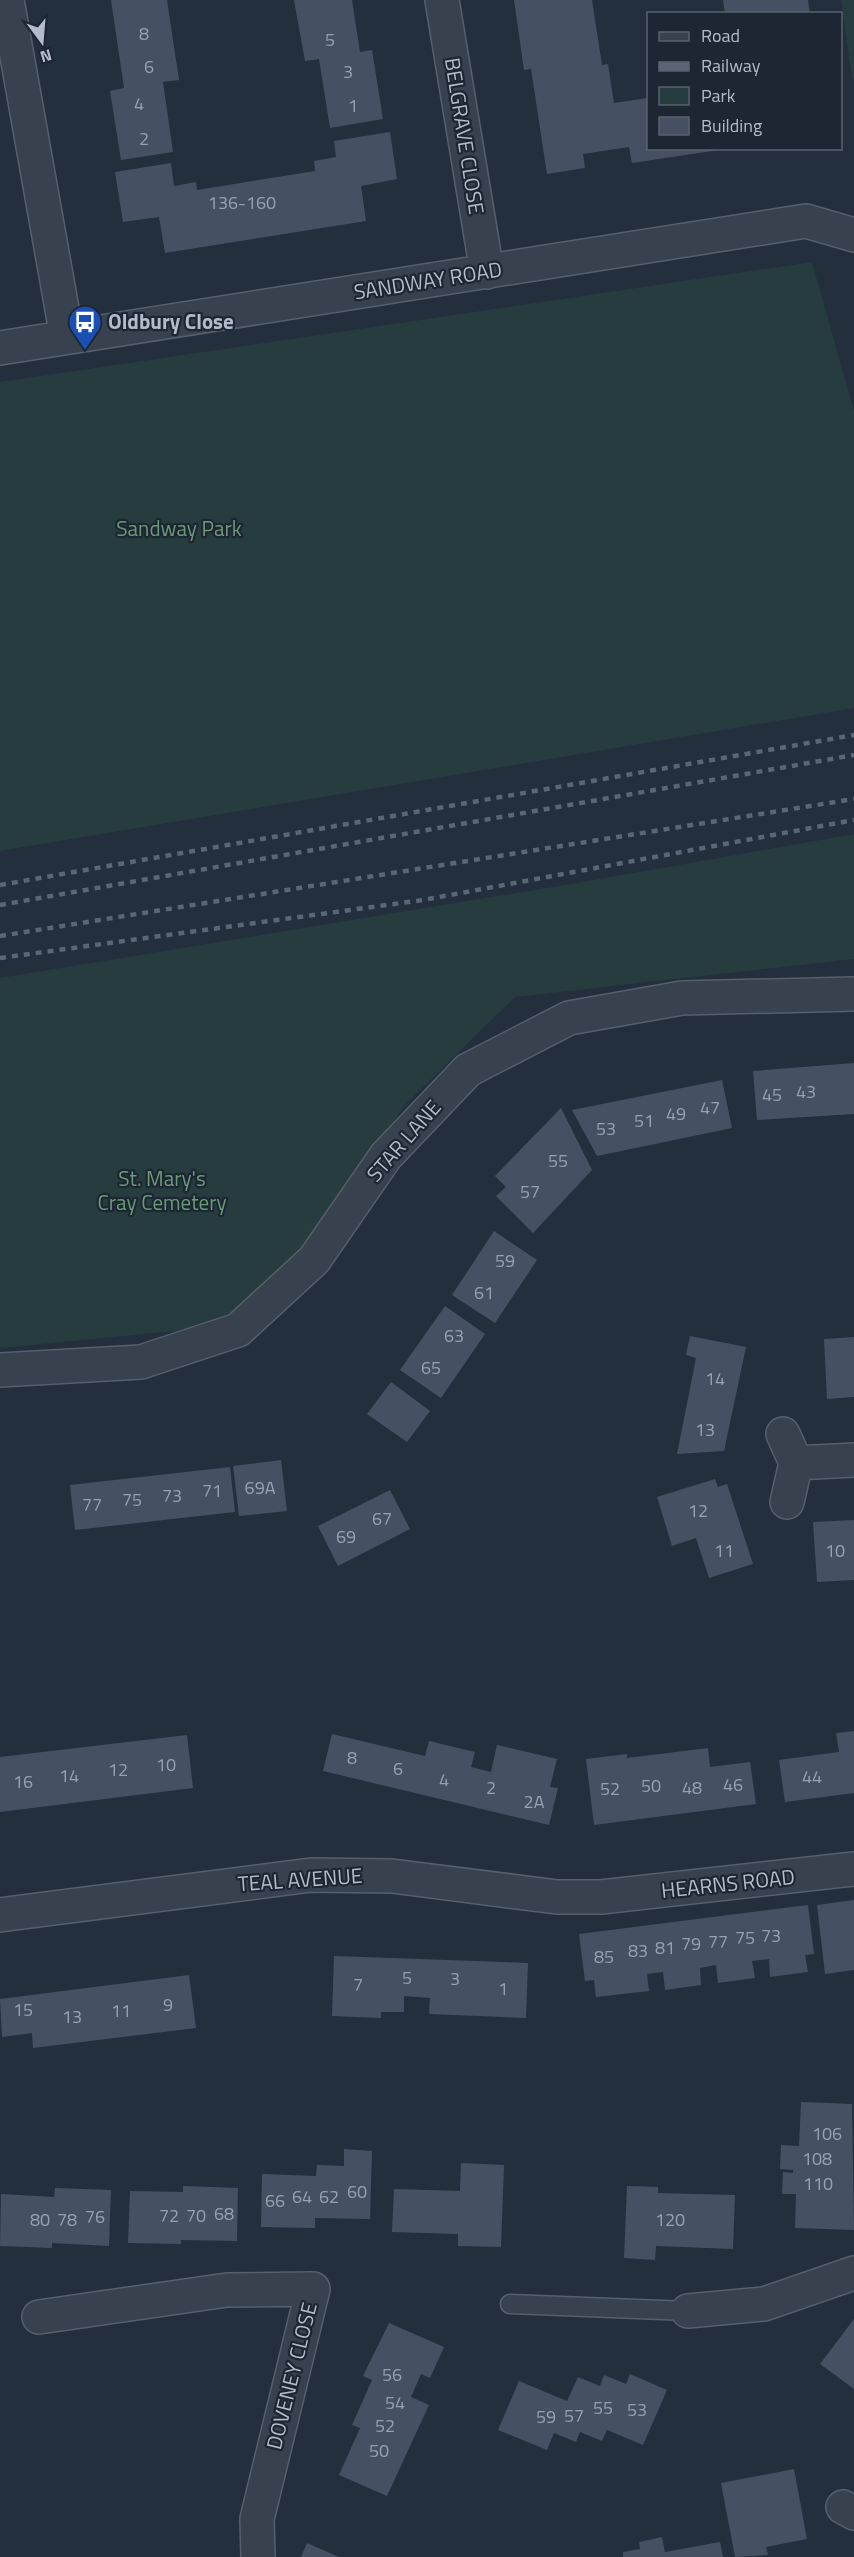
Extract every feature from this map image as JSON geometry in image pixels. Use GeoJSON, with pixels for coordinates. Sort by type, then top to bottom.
{"type":"FeatureCollection","features":[{"type":"Feature","properties":{"kind":"street"},"geometry":{"type":"LineString","coordinates":[[7,0],[67,337]]}},
{"type":"Feature","properties":{"kind":"street","name":"BELGRAVE CLOSE"},"geometry":{"type":"LineString","coordinates":[[442,0],[487,272]]}},
{"type":"Feature","properties":{"kind":"street","name":"SANDWAY ROAD"},"geometry":{"type":"LineString","coordinates":[[0,348],[806,221],[854,235]]}},
{"type":"Feature","properties":{"kind":"street","name":"STAR LANE"},"geometry":{"type":"LineString","coordinates":[[0,1370],[141,1362],[238,1330],[314,1260],[386,1156],[468,1070],[569,1018],[682,998],[854,994]]}},
{"type":"Feature","properties":{"kind":"street"},"geometry":{"type":"LineString","coordinates":[[786,1502],[790,1448],[854,1460]]}},
{"type":"Feature","properties":{"kind":"street","name":"HEARNS ROAD"},"geometry":{"type":"LineString","coordinates":[[601,1897],[854,1869]]}},
{"type":"Feature","properties":{"kind":"street","name":"TEAL AVENUE"},"geometry":{"type":"LineString","coordinates":[[0,1915],[311,1875],[392,1876],[557,1897],[601,1897]]}},
{"type":"Feature","properties":{"kind":"street"},"geometry":{"type":"LineString","coordinates":[[688,2311],[764,2304],[854,2274]]}},
{"type":"Feature","properties":{"kind":"street","name":"DOVENEY CLOSE"},"geometry":{"type":"LineString","coordinates":[[39,2317],[227,2290],[313,2289],[256,2519],[258,2557]]}},
{"type":"Feature","properties":{"kind":"lane"},"geometry":{"type":"LineString","coordinates":[[510,2304],[688,2311]]}},
{"type":"Feature","properties":{"kind":"green space"},"geometry":{"type":"Polygon","coordinates":[[[841,0],[854,0],[854,78],[852,79],[841,0]]]}},
{"type":"Feature","properties":{"kind":"green space","name":"Sandway Park"},"geometry":{"type":"Polygon","coordinates":[[[812,262],[854,411],[854,708],[0,851],[0,382],[812,262]]]}},
{"type":"Feature","properties":{"kind":"green space","name":"St. Mary's Cray Cemetery"},"geometry":{"type":"Polygon","coordinates":[[[854,834],[854,959],[515,997],[405,1105],[302,1253],[270,1292],[206,1328],[0,1348],[0,978],[565,885],[854,834]]]}},
{"type":"Feature","properties":{"kind":"building"},"geometry":{"type":"Polygon","coordinates":[[[111,0],[167,0],[179,80],[163,82],[173,152],[121,160],[110,91],[124,88],[111,0]]]}},
{"type":"Feature","properties":{"kind":"building"},"geometry":{"type":"Polygon","coordinates":[[[294,0],[352,0],[360,52],[372,50],[383,119],[330,128],[319,59],[305,61],[294,0]]]}},
{"type":"Feature","properties":{"kind":"building"},"geometry":{"type":"Polygon","coordinates":[[[514,0],[592,0],[602,65],[608,64],[614,103],[647,98],[647,150],[719,150],[632,163],[629,147],[583,154],[585,168],[547,174],[531,69],[524,70],[514,0]]]}},
{"type":"Feature","properties":{"kind":"building"},"geometry":{"type":"Polygon","coordinates":[[[723,0],[808,0],[810,12],[725,12],[723,0]]]}},
{"type":"Feature","properties":{"kind":"building"},"geometry":{"type":"Polygon","coordinates":[[[390,132],[397,179],[361,186],[366,221],[165,253],[159,217],[123,222],[115,172],[171,163],[174,186],[196,182],[197,190],[315,171],[314,161],[336,157],[334,141],[390,132]]]}},
{"type":"Feature","properties":{"kind":"building"},"geometry":{"type":"Polygon","coordinates":[[[854,1063],[854,1114],[757,1120],[753,1071],[854,1063]]]}},
{"type":"Feature","properties":{"kind":"building"},"geometry":{"type":"Polygon","coordinates":[[[722,1080],[732,1128],[597,1156],[572,1110],[722,1080]]]}},
{"type":"Feature","properties":{"kind":"building"},"geometry":{"type":"Polygon","coordinates":[[[561,1108],[592,1170],[533,1233],[496,1196],[506,1187],[495,1176],[561,1108]]]}},
{"type":"Feature","properties":{"kind":"building"},"geometry":{"type":"Polygon","coordinates":[[[494,1231],[537,1260],[495,1323],[452,1295],[494,1231]]]}},
{"type":"Feature","properties":{"kind":"building"},"geometry":{"type":"Polygon","coordinates":[[[445,1306],[485,1334],[441,1398],[400,1370],[445,1306]]]}},
{"type":"Feature","properties":{"kind":"building"},"geometry":{"type":"Polygon","coordinates":[[[690,1336],[746,1347],[724,1451],[677,1454],[696,1358],[686,1355],[690,1336]]]}},
{"type":"Feature","properties":{"kind":"building"},"geometry":{"type":"Polygon","coordinates":[[[854,1337],[854,1397],[827,1399],[824,1339],[854,1337]]]}},
{"type":"Feature","properties":{"kind":"building"},"geometry":{"type":"Polygon","coordinates":[[[391,1382],[430,1411],[407,1442],[367,1414],[391,1382]]]}},
{"type":"Feature","properties":{"kind":"building"},"geometry":{"type":"Polygon","coordinates":[[[281,1460],[287,1511],[239,1516],[233,1466],[281,1460]]]}},
{"type":"Feature","properties":{"kind":"building"},"geometry":{"type":"Polygon","coordinates":[[[230,1467],[235,1512],[75,1530],[70,1485],[230,1467]]]}},
{"type":"Feature","properties":{"kind":"building"},"geometry":{"type":"Polygon","coordinates":[[[715,1479],[718,1487],[727,1484],[753,1564],[709,1578],[696,1538],[672,1546],[657,1497],[715,1479]]]}},
{"type":"Feature","properties":{"kind":"building"},"geometry":{"type":"Polygon","coordinates":[[[390,1490],[410,1529],[338,1566],[318,1526],[390,1490]]]}},
{"type":"Feature","properties":{"kind":"building"},"geometry":{"type":"Polygon","coordinates":[[[854,1520],[854,1580],[817,1582],[813,1522],[854,1520]]]}},
{"type":"Feature","properties":{"kind":"building"},"geometry":{"type":"Polygon","coordinates":[[[854,1731],[854,1793],[785,1802],[779,1760],[839,1752],[836,1733],[854,1731]]]}},
{"type":"Feature","properties":{"kind":"building"},"geometry":{"type":"Polygon","coordinates":[[[332,1734],[425,1756],[429,1741],[475,1752],[471,1767],[491,1772],[497,1745],[557,1759],[550,1787],[558,1788],[549,1825],[323,1771],[332,1734]]]}},
{"type":"Feature","properties":{"kind":"building"},"geometry":{"type":"Polygon","coordinates":[[[187,1735],[193,1788],[0,1812],[0,1757],[187,1735]]]}},
{"type":"Feature","properties":{"kind":"building"},"geometry":{"type":"Polygon","coordinates":[[[708,1748],[710,1767],[750,1762],[756,1804],[594,1825],[586,1759],[627,1754],[627,1758],[708,1748]]]}},
{"type":"Feature","properties":{"kind":"building"},"geometry":{"type":"Polygon","coordinates":[[[854,1900],[854,1970],[825,1974],[817,1905],[854,1900]]]}},
{"type":"Feature","properties":{"kind":"building"},"geometry":{"type":"Polygon","coordinates":[[[808,1905],[814,1954],[805,1955],[808,1972],[770,1977],[769,1959],[752,1961],[755,1978],[718,1983],[716,1965],[700,1968],[701,1985],[665,1990],[663,1972],[647,1974],[649,1991],[596,1997],[594,1980],[585,1981],[579,1934],[808,1905]]]}},
{"type":"Feature","properties":{"kind":"building"},"geometry":{"type":"Polygon","coordinates":[[[334,1956],[528,1963],[526,2018],[429,2014],[430,1998],[404,1996],[404,2012],[381,2012],[381,2018],[332,2016],[334,1956]]]}},
{"type":"Feature","properties":{"kind":"building"},"geometry":{"type":"Polygon","coordinates":[[[189,1975],[196,2028],[33,2048],[32,2033],[2,2037],[0,1999],[189,1975]]]}},
{"type":"Feature","properties":{"kind":"building"},"geometry":{"type":"Polygon","coordinates":[[[801,2102],[852,2104],[854,2230],[795,2228],[796,2194],[782,2194],[783,2172],[793,2173],[793,2170],[780,2169],[781,2145],[799,2146],[801,2102]]]}},
{"type":"Feature","properties":{"kind":"building"},"geometry":{"type":"Polygon","coordinates":[[[344,2149],[372,2151],[370,2219],[315,2218],[315,2228],[261,2227],[262,2174],[316,2176],[317,2165],[344,2166],[344,2149]]]}},
{"type":"Feature","properties":{"kind":"building"},"geometry":{"type":"Polygon","coordinates":[[[461,2163],[504,2165],[501,2247],[458,2246],[458,2234],[392,2232],[394,2189],[460,2191],[461,2163]]]}},
{"type":"Feature","properties":{"kind":"building"},"geometry":{"type":"Polygon","coordinates":[[[183,2186],[238,2188],[237,2241],[181,2240],[181,2244],[128,2243],[130,2191],[183,2192],[183,2186]]]}},
{"type":"Feature","properties":{"kind":"building"},"geometry":{"type":"Polygon","coordinates":[[[627,2186],[658,2187],[658,2193],[735,2195],[733,2249],[656,2246],[655,2260],[624,2258],[627,2186]]]}},
{"type":"Feature","properties":{"kind":"building"},"geometry":{"type":"Polygon","coordinates":[[[55,2188],[111,2190],[109,2246],[52,2243],[52,2248],[0,2246],[1,2194],[54,2197],[55,2188]]]}},
{"type":"Feature","properties":{"kind":"building"},"geometry":{"type":"Polygon","coordinates":[[[854,2319],[854,2389],[820,2364],[854,2319]]]}},
{"type":"Feature","properties":{"kind":"building"},"geometry":{"type":"Polygon","coordinates":[[[389,2323],[444,2347],[430,2378],[421,2374],[411,2397],[429,2405],[387,2496],[339,2475],[360,2428],[352,2425],[372,2380],[363,2376],[389,2323]]]}},
{"type":"Feature","properties":{"kind":"building"},"geometry":{"type":"Polygon","coordinates":[[[630,2374],[667,2390],[643,2445],[607,2430],[602,2441],[580,2432],[576,2442],[554,2433],[547,2450],[498,2430],[519,2381],[567,2401],[578,2377],[600,2386],[604,2375],[626,2384],[630,2374]]]}},
{"type":"Feature","properties":{"kind":"building"},"geometry":{"type":"Polygon","coordinates":[[[794,2469],[807,2539],[766,2547],[768,2555],[735,2557],[721,2483],[794,2469]]]}},
{"type":"Feature","properties":{"kind":"building"},"geometry":{"type":"Polygon","coordinates":[[[662,2537],[665,2552],[720,2542],[723,2557],[623,2557],[623,2552],[640,2549],[639,2542],[662,2537]]]}},
{"type":"Feature","properties":{"kind":"building"},"geometry":{"type":"Polygon","coordinates":[[[307,2543],[339,2557],[301,2557],[307,2543]]]}},
{"type":"Feature","properties":{"kind":"railway"},"geometry":{"type":"LineString","coordinates":[[0,885],[854,735]]}},
{"type":"Feature","properties":{"kind":"railway"},"geometry":{"type":"LineString","coordinates":[[0,905],[854,755]]}},
{"type":"Feature","properties":{"kind":"railway"},"geometry":{"type":"LineString","coordinates":[[0,936],[854,799]]}},
{"type":"Feature","properties":{"kind":"railway"},"geometry":{"type":"LineString","coordinates":[[0,958],[423,900],[854,820]]}},
{"type":"Feature","properties":{"kind":"place","name":"Oldbury Close"},"geometry":{"type":"Point","coordinates":[85,351]}}]}
